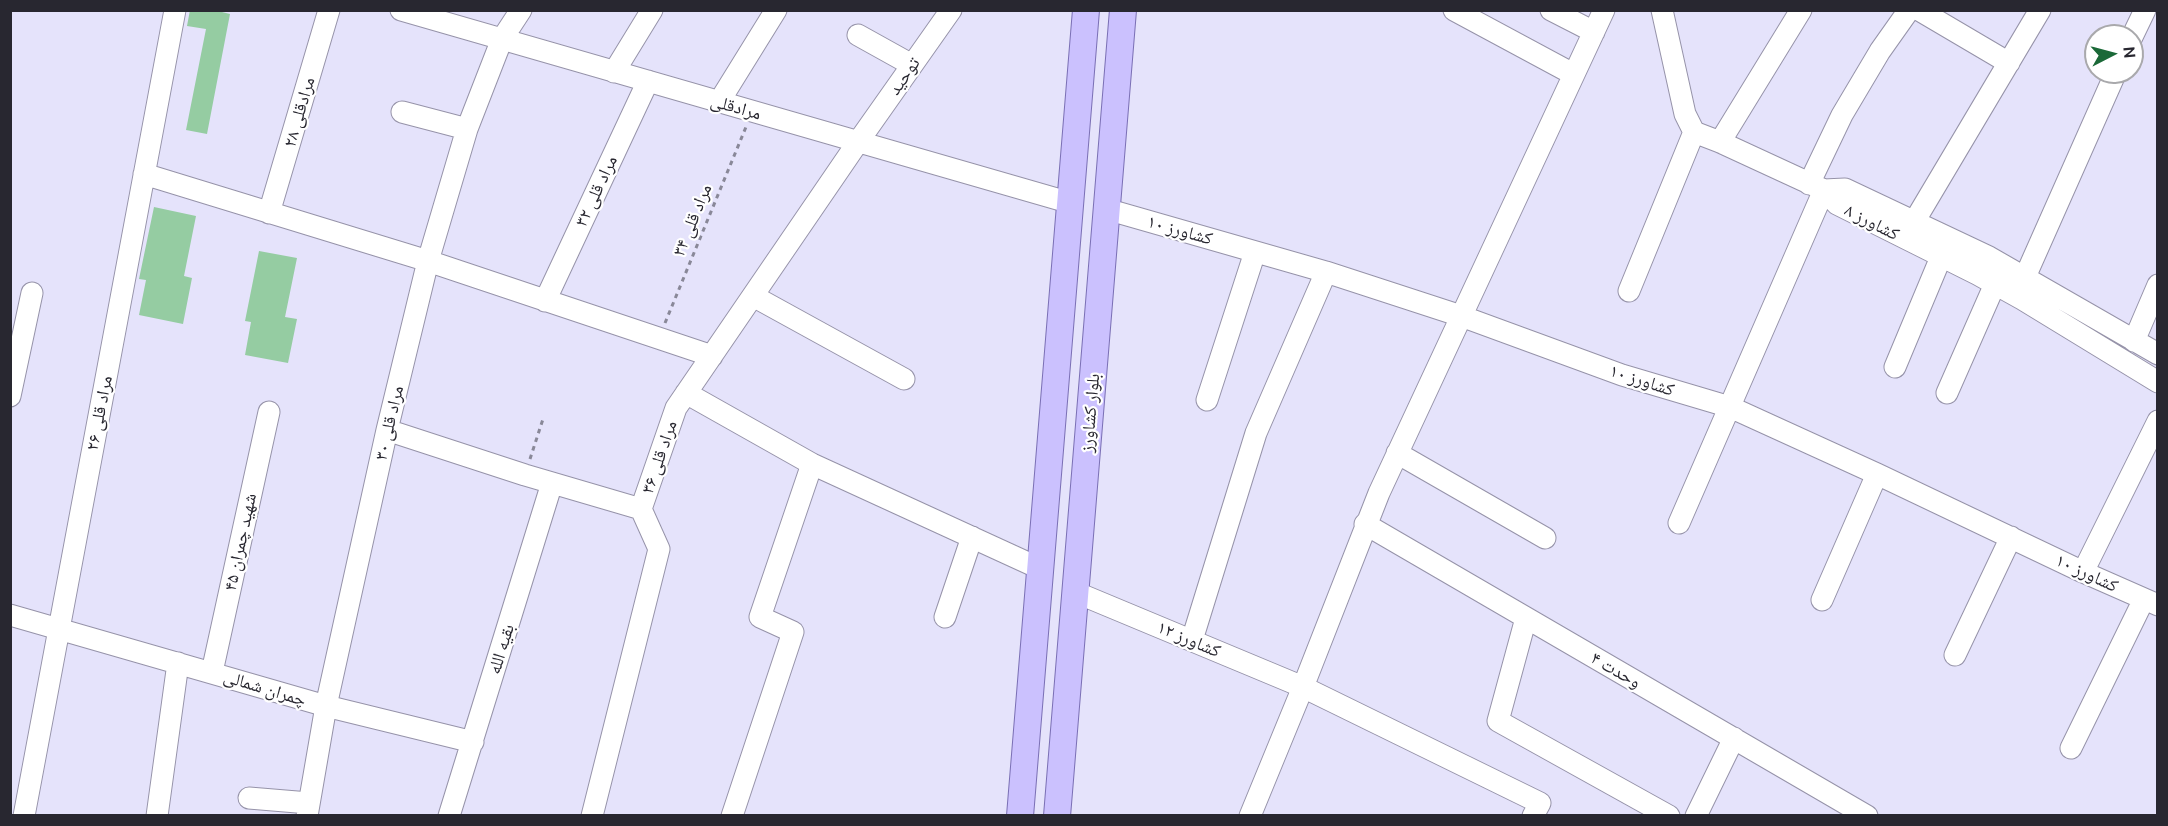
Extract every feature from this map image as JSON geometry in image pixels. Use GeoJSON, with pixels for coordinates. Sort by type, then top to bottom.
{"type":"FeatureCollection","features":[{"type":"Feature","properties":{"kind":"main road","name":"بلوار کشاورز"},"geometry":{"type":"LineString","coordinates":[[1020,816],[1086,10]]}},
{"type":"Feature","properties":{"kind":"main road","name":"بلوار کشاورز"},"geometry":{"type":"LineString","coordinates":[[1057,816],[1123,10]]}},
{"type":"Feature","properties":{"kind":"main road"},"geometry":{"type":"LineString","coordinates":[[1056,392],[1091,395]]}},
{"type":"Feature","properties":{"kind":"street","name":"مراد قلی ۲۶"},"geometry":{"type":"LineString","coordinates":[[24,816],[175,10]]}},
{"type":"Feature","properties":{"kind":"street","name":"مرادقلی ۲۸"},"geometry":{"type":"LineString","coordinates":[[269,213],[329,10]]}},
{"type":"Feature","properties":{"kind":"street","name":"مرادقلی"},"geometry":{"type":"LineString","coordinates":[[401,10],[1071,203]]}},
{"type":"Feature","properties":{"kind":"street","name":"مراد قلی ۳۰"},"geometry":{"type":"LineString","coordinates":[[308,809],[326,706],[387,430],[428,261],[466,129],[502,39],[521,10]]}},
{"type":"Feature","properties":{"kind":"street"},"geometry":{"type":"LineString","coordinates":[[614,72],[652,10]]}},
{"type":"Feature","properties":{"kind":"street"},"geometry":{"type":"LineString","coordinates":[[719,102],[776,10]]}},
{"type":"Feature","properties":{"kind":"street","name":"توحید"},"geometry":{"type":"LineString","coordinates":[[858,142],[951,10]]}},
{"type":"Feature","properties":{"kind":"street"},"geometry":{"type":"LineString","coordinates":[[1454,10],[1573,74]]}},
{"type":"Feature","properties":{"kind":"street"},"geometry":{"type":"LineString","coordinates":[[1551,10],[1594,32]]}},
{"type":"Feature","properties":{"kind":"street"},"geometry":{"type":"LineString","coordinates":[[1250,816],[1303,687],[1365,524],[1604,10]]}},
{"type":"Feature","properties":{"kind":"street"},"geometry":{"type":"LineString","coordinates":[[1629,291],[1694,132],[1685,114],[1662,10]]}},
{"type":"Feature","properties":{"kind":"street"},"geometry":{"type":"LineString","coordinates":[[1720,142],[1802,10]]}},
{"type":"Feature","properties":{"kind":"street"},"geometry":{"type":"LineString","coordinates":[[1679,524],[1730,407],[1842,115],[1880,51],[1909,10]]}},
{"type":"Feature","properties":{"kind":"street"},"geometry":{"type":"LineString","coordinates":[[1919,10],[2009,63]]}},
{"type":"Feature","properties":{"kind":"street"},"geometry":{"type":"LineString","coordinates":[[2040,10],[1909,230],[1989,256],[2157,354]]}},
{"type":"Feature","properties":{"kind":"street"},"geometry":{"type":"LineString","coordinates":[[2138,24],[2145,10]]}},
{"type":"Feature","properties":{"kind":"street"},"geometry":{"type":"LineString","coordinates":[[858,35],[912,65]]}},
{"type":"Feature","properties":{"kind":"street","name":"مراد قلی ۳۲"},"geometry":{"type":"LineString","coordinates":[[545,300],[648,81]]}},
{"type":"Feature","properties":{"kind":"street"},"geometry":{"type":"LineString","coordinates":[[2025,277],[2111,84]]}},
{"type":"Feature","properties":{"kind":"street"},"geometry":{"type":"LineString","coordinates":[[402,112],[466,129]]}},
{"type":"Feature","properties":{"kind":"street","name":"کشاورز ۸"},"geometry":{"type":"LineString","coordinates":[[1694,132],[1816,187],[1837,204],[1909,230],[1941,257],[1995,284],[2157,382]]}},
{"type":"Feature","properties":{"kind":"street","name":"مراد قلی ۳۶"},"geometry":{"type":"LineString","coordinates":[[592,816],[659,549],[641,509],[676,408],[858,142]]}},
{"type":"Feature","properties":{"kind":"street"},"geometry":{"type":"LineString","coordinates":[[144,174],[428,261],[712,356]]}},
{"type":"Feature","properties":{"kind":"street","name":"کشاورز ۱۰"},"geometry":{"type":"LineString","coordinates":[[1106,209],[1326,272],[1461,316],[1622,375],[1730,407],[2151,602]]}},
{"type":"Feature","properties":{"kind":"street"},"geometry":{"type":"LineString","coordinates":[[1207,400],[1255,252]]}},
{"type":"Feature","properties":{"kind":"street"},"geometry":{"type":"LineString","coordinates":[[1895,368],[1941,257]]}},
{"type":"Feature","properties":{"kind":"street"},"geometry":{"type":"LineString","coordinates":[[1192,640],[1256,433],[1326,272]]}},
{"type":"Feature","properties":{"kind":"street"},"geometry":{"type":"LineString","coordinates":[[1947,393],[1995,284]]}},
{"type":"Feature","properties":{"kind":"street"},"geometry":{"type":"LineString","coordinates":[[2134,341],[2157,285]]}},
{"type":"Feature","properties":{"kind":"street"},"geometry":{"type":"LineString","coordinates":[[10,396],[32,293]]}},
{"type":"Feature","properties":{"kind":"street"},"geometry":{"type":"LineString","coordinates":[[753,296],[904,379]]}},
{"type":"Feature","properties":{"kind":"street"},"geometry":{"type":"LineString","coordinates":[[686,393],[812,464],[1041,569]]}},
{"type":"Feature","properties":{"kind":"street","name":"شهید چمران ۴۵"},"geometry":{"type":"LineString","coordinates":[[212,672],[269,412]]}},
{"type":"Feature","properties":{"kind":"street"},"geometry":{"type":"LineString","coordinates":[[2083,572],[2157,421]]}},
{"type":"Feature","properties":{"kind":"street"},"geometry":{"type":"LineString","coordinates":[[387,430],[525,475],[641,509]]}},
{"type":"Feature","properties":{"kind":"street"},"geometry":{"type":"LineString","coordinates":[[1397,453],[1545,538]]}},
{"type":"Feature","properties":{"kind":"street"},"geometry":{"type":"LineString","coordinates":[[732,816],[794,632],[760,617],[812,464]]}},
{"type":"Feature","properties":{"kind":"street"},"geometry":{"type":"LineString","coordinates":[[1822,600],[1877,474]]}},
{"type":"Feature","properties":{"kind":"street","name":"بقیه الله"},"geometry":{"type":"LineString","coordinates":[[449,816],[552,483]]}},
{"type":"Feature","properties":{"kind":"street","name":"وحدت ۴"},"geometry":{"type":"LineString","coordinates":[[1365,524],[1734,738],[1858,813]]}},
{"type":"Feature","properties":{"kind":"street"},"geometry":{"type":"LineString","coordinates":[[945,617],[972,537]]}},
{"type":"Feature","properties":{"kind":"street"},"geometry":{"type":"LineString","coordinates":[[1954,655],[2011,537]]}},
{"type":"Feature","properties":{"kind":"street","name":"کشاورز ۱۲"},"geometry":{"type":"LineString","coordinates":[[1075,592],[1303,687],[1540,803],[1533,816]]}},
{"type":"Feature","properties":{"kind":"street"},"geometry":{"type":"LineString","coordinates":[[2071,748],[2151,602]]}},
{"type":"Feature","properties":{"kind":"street","name":"چمران شمالی"},"geometry":{"type":"LineString","coordinates":[[10,615],[326,706],[472,741]]}},
{"type":"Feature","properties":{"kind":"street"},"geometry":{"type":"LineString","coordinates":[[1526,618],[1498,721],[1670,816]]}},
{"type":"Feature","properties":{"kind":"street"},"geometry":{"type":"LineString","coordinates":[[157,816],[178,663]]}},
{"type":"Feature","properties":{"kind":"street"},"geometry":{"type":"LineString","coordinates":[[1696,816],[1734,738]]}},
{"type":"Feature","properties":{"kind":"street"},"geometry":{"type":"LineString","coordinates":[[249,798],[308,809]]}},
{"type":"Feature","properties":{"kind":"path","name":"مراد قلی ۳۴"},"geometry":{"type":"LineString","coordinates":[[658,338],[752,111]]}},
{"type":"Feature","properties":{"kind":"path"},"geometry":{"type":"LineString","coordinates":[[525,475],[543,419]]}},
{"type":"Feature","properties":{"kind":"building"},"geometry":{"type":"Polygon","coordinates":[[[190,10],[214,10],[230,14],[207,134],[186,130],[206,29],[187,26],[190,10]]]}},
{"type":"Feature","properties":{"kind":"building"},"geometry":{"type":"Polygon","coordinates":[[[154,207],[196,216],[184,276],[192,278],[183,324],[139,315],[146,280],[139,279],[154,207]]]}},
{"type":"Feature","properties":{"kind":"building"},"geometry":{"type":"Polygon","coordinates":[[[259,251],[297,258],[285,317],[297,319],[288,363],[245,355],[251,322],[245,321],[259,251]]]}}]}
